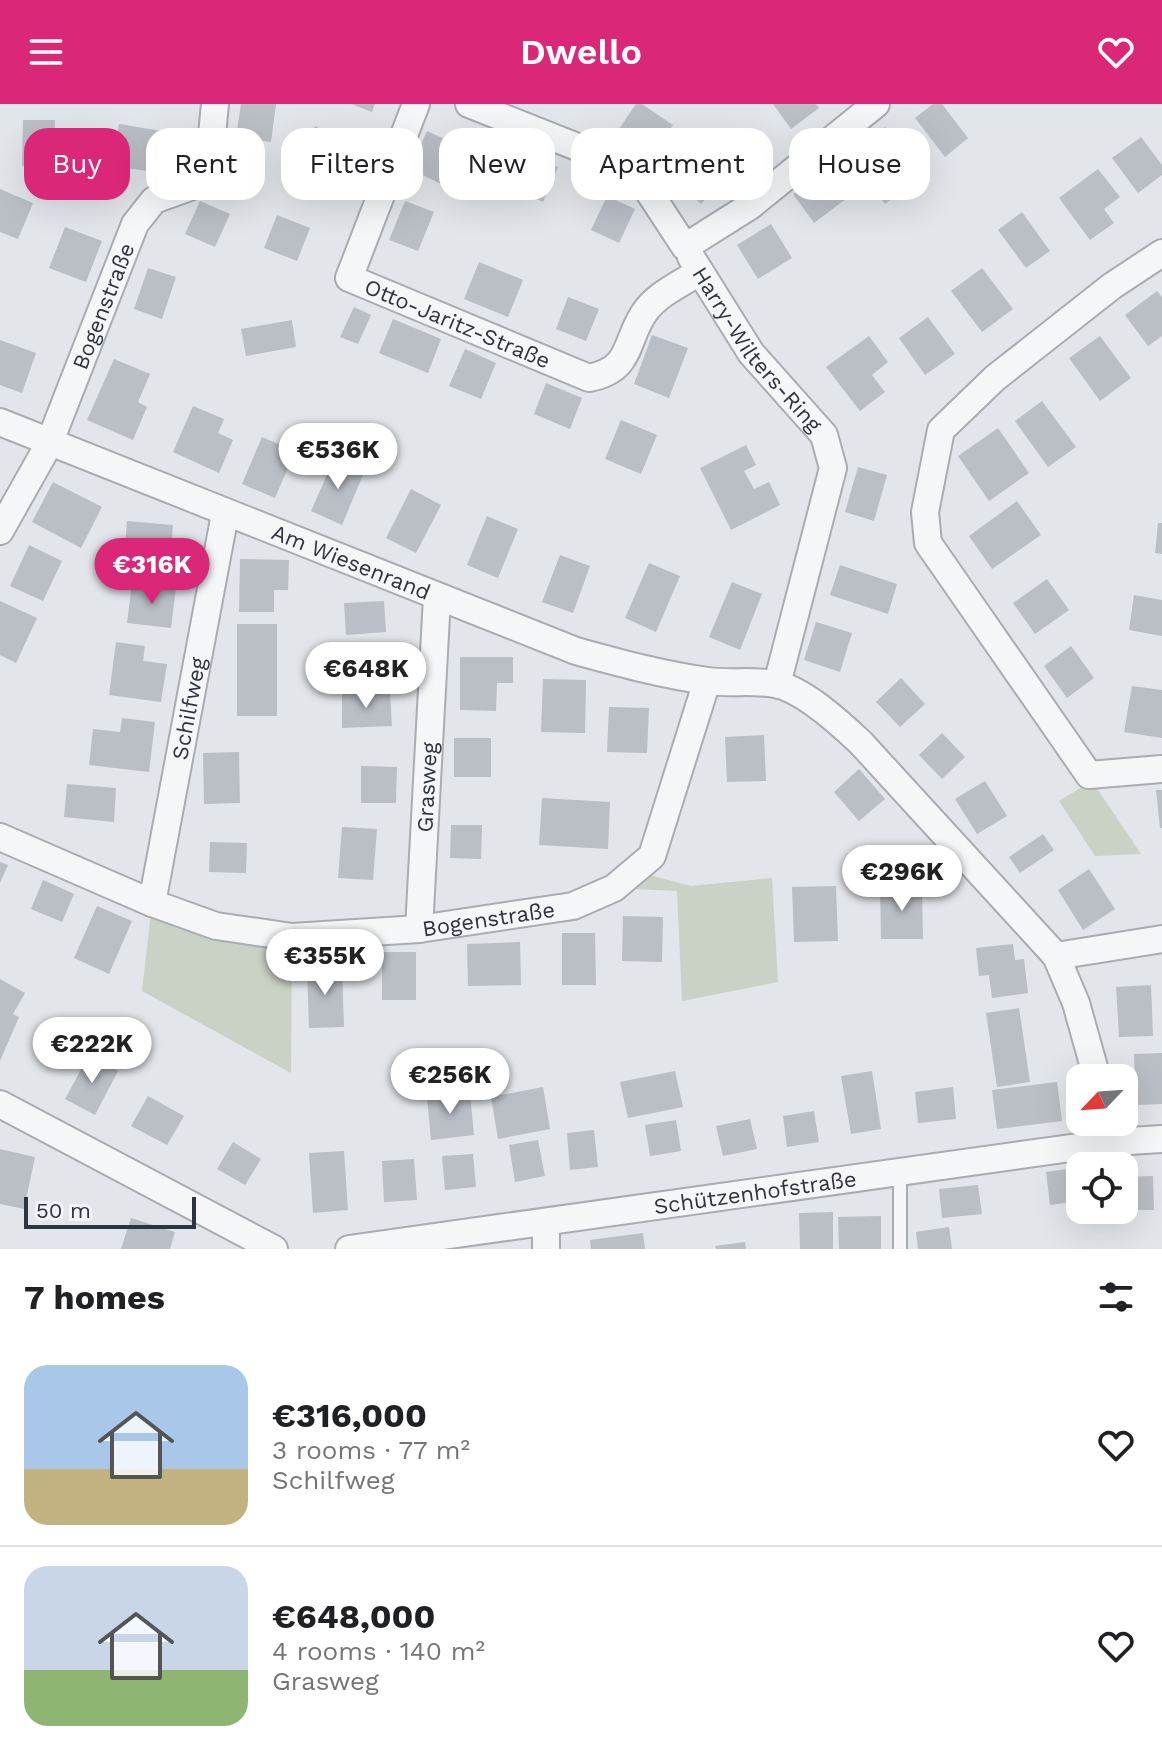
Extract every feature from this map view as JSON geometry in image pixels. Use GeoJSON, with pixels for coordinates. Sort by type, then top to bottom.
{"type":"FeatureCollection","features":[{"type":"Feature","properties":{"kind":"street","name":"Bogenstraße"},"geometry":{"type":"LineString","coordinates":[[0,531],[49,444],[135,224],[154,200],[190,187],[209,165],[215,104]]}},
{"type":"Feature","properties":{"kind":"street","name":"Otto-Jaritz-Straße"},"geometry":{"type":"LineString","coordinates":[[416,104],[349,278],[589,378],[604,375],[618,367],[645,312],[657,298],[699,272]]}},
{"type":"Feature","properties":{"kind":"street","name":"Harry-Wilters-Ring"},"geometry":{"type":"LineString","coordinates":[[469,104],[615,162],[647,189],[751,353],[824,435],[833,468],[777,684]]}},
{"type":"Feature","properties":{"kind":"street","name":"Harry-Wilters-Ring"},"geometry":{"type":"LineString","coordinates":[[685,247],[750,206],[876,104]]}},
{"type":"Feature","properties":{"kind":"street"},"geometry":{"type":"LineString","coordinates":[[1162,253],[1112,286],[995,378],[941,430],[925,512],[928,543],[1089,775],[1162,769]]}},
{"type":"Feature","properties":{"kind":"street","name":"Am Wiesenrand"},"geometry":{"type":"LineString","coordinates":[[0,422],[576,651],[647,671],[707,681]]}},
{"type":"Feature","properties":{"kind":"street","name":"Schilfweg"},"geometry":{"type":"LineString","coordinates":[[152,903],[225,514]]}},
{"type":"Feature","properties":{"kind":"street","name":"Grasweg"},"geometry":{"type":"LineString","coordinates":[[419,929],[437,597]]}},
{"type":"Feature","properties":{"kind":"street","name":"Bogenstraße"},"geometry":{"type":"LineString","coordinates":[[0,837],[152,903],[216,926],[292,937],[419,929],[573,906],[614,888],[652,856],[707,681]]}},
{"type":"Feature","properties":{"kind":"street"},"geometry":{"type":"LineString","coordinates":[[707,681],[777,684],[833,716],[861,743],[1056,956],[1076,1003],[1093,1064]]}},
{"type":"Feature","properties":{"kind":"street"},"geometry":{"type":"LineString","coordinates":[[1056,956],[1162,939]]}},
{"type":"Feature","properties":{"kind":"street"},"geometry":{"type":"LineString","coordinates":[[0,1104],[274,1249]]}},
{"type":"Feature","properties":{"kind":"street","name":"Schützenhofstraße"},"geometry":{"type":"LineString","coordinates":[[349,1249],[900,1172],[1091,1136]]}},
{"type":"Feature","properties":{"kind":"street","name":"Schützenhofstraße"},"geometry":{"type":"LineString","coordinates":[[1138,1136],[1162,1139]]}},
{"type":"Feature","properties":{"kind":"street"},"geometry":{"type":"LineString","coordinates":[[546,1222],[546,1249]]}},
{"type":"Feature","properties":{"kind":"lane"},"geometry":{"type":"LineString","coordinates":[[900,1172],[900,1249]]}},
{"type":"Feature","properties":{"kind":"green space"},"geometry":{"type":"Polygon","coordinates":[[[1092,781],[1141,854],[1095,856],[1059,801],[1092,781]]]}},
{"type":"Feature","properties":{"kind":"green space"},"geometry":{"type":"Polygon","coordinates":[[[634,871],[691,886],[772,878],[778,982],[682,1001],[677,891],[614,888],[634,871]]]}},
{"type":"Feature","properties":{"kind":"green space"},"geometry":{"type":"Polygon","coordinates":[[[152,903],[292,937],[291,1073],[142,991],[152,903]]]}},
{"type":"Feature","properties":{"kind":"building"},"geometry":{"type":"Polygon","coordinates":[[[241,104],[276,104],[271,142],[265,141],[265,128],[237,128],[241,104]]]}},
{"type":"Feature","properties":{"kind":"building"},"geometry":{"type":"Polygon","coordinates":[[[351,104],[375,104],[372,112],[351,104]]]}},
{"type":"Feature","properties":{"kind":"building"},"geometry":{"type":"Polygon","coordinates":[[[636,104],[642,104],[673,125],[671,128],[620,128],[636,104]]]}},
{"type":"Feature","properties":{"kind":"building"},"geometry":{"type":"Polygon","coordinates":[[[773,104],[816,104],[819,108],[790,128],[773,104]]]}},
{"type":"Feature","properties":{"kind":"building"},"geometry":{"type":"Polygon","coordinates":[[[933,104],[942,104],[968,138],[945,157],[930,138],[930,128],[923,128],[915,118],[933,104]]]}},
{"type":"Feature","properties":{"kind":"building"},"geometry":{"type":"Polygon","coordinates":[[[23,120],[55,120],[55,128],[24,128],[22,166],[23,120]]]}},
{"type":"Feature","properties":{"kind":"building"},"geometry":{"type":"Polygon","coordinates":[[[119,124],[146,128],[146,171],[130,168],[130,128],[118,128],[119,124]]]}},
{"type":"Feature","properties":{"kind":"building"},"geometry":{"type":"Polygon","coordinates":[[[427,131],[439,136],[439,183],[423,175],[423,140],[427,131]]]}},
{"type":"Feature","properties":{"kind":"building"},"geometry":{"type":"Polygon","coordinates":[[[1141,137],[1162,165],[1162,175],[1138,193],[1112,158],[1141,137]]]}},
{"type":"Feature","properties":{"kind":"building"},"geometry":{"type":"Polygon","coordinates":[[[1098,169],[1120,197],[1104,209],[1114,223],[1090,240],[1059,198],[1098,169]]]}},
{"type":"Feature","properties":{"kind":"building"},"geometry":{"type":"Polygon","coordinates":[[[0,189],[33,203],[18,239],[0,232],[0,189]]]}},
{"type":"Feature","properties":{"kind":"building"},"geometry":{"type":"Polygon","coordinates":[[[605,200],[616,200],[635,209],[619,243],[591,230],[605,200]]]}},
{"type":"Feature","properties":{"kind":"building"},"geometry":{"type":"Polygon","coordinates":[[[797,200],[844,200],[814,223],[797,200]]]}},
{"type":"Feature","properties":{"kind":"building"},"geometry":{"type":"Polygon","coordinates":[[[200,201],[230,214],[215,247],[185,234],[200,201]]]}},
{"type":"Feature","properties":{"kind":"building"},"geometry":{"type":"Polygon","coordinates":[[[405,201],[434,212],[418,251],[389,240],[405,201]]]}},
{"type":"Feature","properties":{"kind":"building"},"geometry":{"type":"Polygon","coordinates":[[[1022,212],[1050,251],[1026,268],[998,230],[1022,212]]]}},
{"type":"Feature","properties":{"kind":"building"},"geometry":{"type":"Polygon","coordinates":[[[277,215],[310,228],[297,261],[264,248],[277,215]]]}},
{"type":"Feature","properties":{"kind":"building"},"geometry":{"type":"Polygon","coordinates":[[[771,224],[792,258],[758,279],[737,245],[771,224]]]}},
{"type":"Feature","properties":{"kind":"building"},"geometry":{"type":"Polygon","coordinates":[[[65,227],[102,241],[86,282],[49,268],[65,227]]]}},
{"type":"Feature","properties":{"kind":"building"},"geometry":{"type":"Polygon","coordinates":[[[479,262],[523,280],[508,317],[464,299],[479,262]]]}},
{"type":"Feature","properties":{"kind":"building"},"geometry":{"type":"Polygon","coordinates":[[[148,268],[176,277],[162,319],[134,309],[148,268]]]}},
{"type":"Feature","properties":{"kind":"building"},"geometry":{"type":"Polygon","coordinates":[[[982,268],[1013,309],[982,332],[951,291],[982,268]]]}},
{"type":"Feature","properties":{"kind":"building"},"geometry":{"type":"Polygon","coordinates":[[[1157,291],[1162,297],[1162,336],[1148,346],[1125,315],[1157,291]]]}},
{"type":"Feature","properties":{"kind":"building"},"geometry":{"type":"Polygon","coordinates":[[[568,297],[599,309],[586,341],[556,329],[568,297]]]}},
{"type":"Feature","properties":{"kind":"building"},"geometry":{"type":"Polygon","coordinates":[[[354,307],[371,315],[358,344],[340,337],[354,307]]]}},
{"type":"Feature","properties":{"kind":"building"},"geometry":{"type":"Polygon","coordinates":[[[928,317],[955,354],[925,375],[899,338],[928,317]]]}},
{"type":"Feature","properties":{"kind":"building"},"geometry":{"type":"Polygon","coordinates":[[[393,319],[441,339],[428,373],[379,353],[393,319]]]}},
{"type":"Feature","properties":{"kind":"building"},"geometry":{"type":"Polygon","coordinates":[[[292,320],[296,347],[246,356],[241,329],[292,320]]]}},
{"type":"Feature","properties":{"kind":"building"},"geometry":{"type":"Polygon","coordinates":[[[652,335],[688,348],[669,398],[634,384],[652,335]]]}},
{"type":"Feature","properties":{"kind":"building"},"geometry":{"type":"Polygon","coordinates":[[[869,336],[888,362],[872,375],[885,392],[860,411],[826,367],[869,336]]]}},
{"type":"Feature","properties":{"kind":"building"},"geometry":{"type":"Polygon","coordinates":[[[1100,336],[1131,378],[1100,401],[1069,358],[1100,336]]]}},
{"type":"Feature","properties":{"kind":"building"},"geometry":{"type":"Polygon","coordinates":[[[0,340],[36,353],[22,393],[0,385],[0,340]]]}},
{"type":"Feature","properties":{"kind":"building"},"geometry":{"type":"Polygon","coordinates":[[[465,349],[496,363],[481,399],[449,386],[465,349]]]}},
{"type":"Feature","properties":{"kind":"building"},"geometry":{"type":"Polygon","coordinates":[[[114,359],[150,374],[138,402],[147,407],[133,440],[87,420],[114,359]]]}},
{"type":"Feature","properties":{"kind":"building"},"geometry":{"type":"Polygon","coordinates":[[[546,383],[582,398],[570,429],[534,414],[546,383]]]}},
{"type":"Feature","properties":{"kind":"building"},"geometry":{"type":"Polygon","coordinates":[[[1042,401],[1076,447],[1048,467],[1015,421],[1042,401]]]}},
{"type":"Feature","properties":{"kind":"building"},"geometry":{"type":"Polygon","coordinates":[[[193,406],[224,419],[218,433],[233,440],[219,473],[173,452],[193,406]]]}},
{"type":"Feature","properties":{"kind":"building"},"geometry":{"type":"Polygon","coordinates":[[[621,420],[657,435],[641,474],[605,459],[621,420]]]}},
{"type":"Feature","properties":{"kind":"building"},"geometry":{"type":"Polygon","coordinates":[[[998,428],[1029,473],[989,501],[958,456],[998,428]]]}},
{"type":"Feature","properties":{"kind":"building"},"geometry":{"type":"Polygon","coordinates":[[[262,437],[295,451],[275,498],[242,484],[262,437]]]}},
{"type":"Feature","properties":{"kind":"building"},"geometry":{"type":"Polygon","coordinates":[[[746,445],[756,465],[744,471],[754,489],[769,482],[780,505],[731,530],[700,468],[746,445]]]}},
{"type":"Feature","properties":{"kind":"building"},"geometry":{"type":"Polygon","coordinates":[[[335,457],[365,470],[342,525],[311,511],[335,457]]]}},
{"type":"Feature","properties":{"kind":"building"},"geometry":{"type":"Polygon","coordinates":[[[858,467],[887,475],[874,521],[845,512],[858,467]]]}},
{"type":"Feature","properties":{"kind":"building"},"geometry":{"type":"Polygon","coordinates":[[[53,482],[102,507],[81,548],[32,522],[53,482]]]}},
{"type":"Feature","properties":{"kind":"building"},"geometry":{"type":"Polygon","coordinates":[[[411,489],[441,505],[416,553],[386,538],[411,489]]]}},
{"type":"Feature","properties":{"kind":"building"},"geometry":{"type":"Polygon","coordinates":[[[1017,501],[1041,535],[992,569],[969,536],[1017,501]]]}},
{"type":"Feature","properties":{"kind":"building"},"geometry":{"type":"Polygon","coordinates":[[[487,516],[518,529],[498,578],[467,565],[487,516]]]}},
{"type":"Feature","properties":{"kind":"building"},"geometry":{"type":"Polygon","coordinates":[[[127,521],[173,525],[170,564],[124,560],[127,521]]]}},
{"type":"Feature","properties":{"kind":"building"},"geometry":{"type":"Polygon","coordinates":[[[1158,523],[1162,523],[1162,554],[1155,553],[1158,523]]]}},
{"type":"Feature","properties":{"kind":"building"},"geometry":{"type":"Polygon","coordinates":[[[29,545],[62,561],[43,601],[10,586],[29,545]]]}},
{"type":"Feature","properties":{"kind":"building"},"geometry":{"type":"Polygon","coordinates":[[[560,555],[590,566],[573,613],[542,602],[560,555]]]}},
{"type":"Feature","properties":{"kind":"building"},"geometry":{"type":"Polygon","coordinates":[[[240,559],[289,560],[288,590],[274,590],[274,612],[239,612],[240,559]]]}},
{"type":"Feature","properties":{"kind":"building"},"geometry":{"type":"Polygon","coordinates":[[[649,563],[680,576],[656,632],[625,618],[649,563]]]}},
{"type":"Feature","properties":{"kind":"building"},"geometry":{"type":"Polygon","coordinates":[[[840,565],[897,584],[888,614],[830,595],[840,565]]]}},
{"type":"Feature","properties":{"kind":"building"},"geometry":{"type":"Polygon","coordinates":[[[1047,579],[1069,610],[1035,634],[1013,603],[1047,579]]]}},
{"type":"Feature","properties":{"kind":"building"},"geometry":{"type":"Polygon","coordinates":[[[732,582],[762,594],[740,650],[709,637],[732,582]]]}},
{"type":"Feature","properties":{"kind":"building"},"geometry":{"type":"Polygon","coordinates":[[[132,583],[176,588],[171,628],[127,623],[132,583]]]}},
{"type":"Feature","properties":{"kind":"building"},"geometry":{"type":"Polygon","coordinates":[[[1134,595],[1162,600],[1162,636],[1129,630],[1134,595]]]}},
{"type":"Feature","properties":{"kind":"building"},"geometry":{"type":"Polygon","coordinates":[[[0,601],[37,618],[16,663],[0,655],[0,601]]]}},
{"type":"Feature","properties":{"kind":"building"},"geometry":{"type":"Polygon","coordinates":[[[384,601],[386,632],[346,635],[344,603],[384,601]]]}},
{"type":"Feature","properties":{"kind":"building"},"geometry":{"type":"Polygon","coordinates":[[[816,622],[852,633],[840,672],[804,660],[816,622]]]}},
{"type":"Feature","properties":{"kind":"building"},"geometry":{"type":"Polygon","coordinates":[[[237,624],[277,624],[277,716],[237,716],[237,624]]]}},
{"type":"Feature","properties":{"kind":"building"},"geometry":{"type":"Polygon","coordinates":[[[116,642],[145,646],[143,661],[167,664],[161,702],[109,695],[116,642]]]}},
{"type":"Feature","properties":{"kind":"building"},"geometry":{"type":"Polygon","coordinates":[[[1071,646],[1094,678],[1067,698],[1044,666],[1071,646]]]}},
{"type":"Feature","properties":{"kind":"building"},"geometry":{"type":"Polygon","coordinates":[[[460,657],[513,657],[513,683],[497,683],[496,711],[460,710],[460,657]]]}},
{"type":"Feature","properties":{"kind":"building"},"geometry":{"type":"Polygon","coordinates":[[[901,678],[925,704],[900,727],[876,702],[901,678]]]}},
{"type":"Feature","properties":{"kind":"building"},"geometry":{"type":"Polygon","coordinates":[[[543,679],[586,680],[585,733],[541,732],[543,679]]]}},
{"type":"Feature","properties":{"kind":"building"},"geometry":{"type":"Polygon","coordinates":[[[1132,686],[1162,690],[1162,738],[1124,732],[1132,686]]]}},
{"type":"Feature","properties":{"kind":"building"},"geometry":{"type":"Polygon","coordinates":[[[390,693],[392,726],[342,728],[342,694],[390,693]]]}},
{"type":"Feature","properties":{"kind":"building"},"geometry":{"type":"Polygon","coordinates":[[[609,707],[649,708],[647,753],[607,752],[609,707]]]}},
{"type":"Feature","properties":{"kind":"building"},"geometry":{"type":"Polygon","coordinates":[[[122,718],[155,722],[149,772],[89,765],[93,729],[120,732],[122,718]]]}},
{"type":"Feature","properties":{"kind":"building"},"geometry":{"type":"Polygon","coordinates":[[[942,733],[965,757],[942,779],[919,755],[942,733]]]}},
{"type":"Feature","properties":{"kind":"building"},"geometry":{"type":"Polygon","coordinates":[[[764,735],[766,781],[727,782],[725,737],[764,735]]]}},
{"type":"Feature","properties":{"kind":"building"},"geometry":{"type":"Polygon","coordinates":[[[454,738],[491,738],[491,777],[454,777],[454,738]]]}},
{"type":"Feature","properties":{"kind":"building"},"geometry":{"type":"Polygon","coordinates":[[[239,752],[240,803],[204,804],[203,753],[239,752]]]}},
{"type":"Feature","properties":{"kind":"building"},"geometry":{"type":"Polygon","coordinates":[[[361,766],[397,767],[396,803],[361,803],[361,766]]]}},
{"type":"Feature","properties":{"kind":"building"},"geometry":{"type":"Polygon","coordinates":[[[859,769],[885,799],[859,821],[834,792],[859,769]]]}},
{"type":"Feature","properties":{"kind":"building"},"geometry":{"type":"Polygon","coordinates":[[[985,781],[1007,816],[977,834],[955,799],[985,781]]]}},
{"type":"Feature","properties":{"kind":"building"},"geometry":{"type":"Polygon","coordinates":[[[67,784],[116,788],[114,822],[64,817],[67,784]]]}},
{"type":"Feature","properties":{"kind":"building"},"geometry":{"type":"Polygon","coordinates":[[[1156,790],[1162,790],[1162,828],[1160,828],[1156,790]]]}},
{"type":"Feature","properties":{"kind":"building"},"geometry":{"type":"Polygon","coordinates":[[[542,798],[610,802],[608,849],[539,845],[542,798]]]}},
{"type":"Feature","properties":{"kind":"building"},"geometry":{"type":"Polygon","coordinates":[[[451,825],[482,825],[481,859],[450,858],[451,825]]]}},
{"type":"Feature","properties":{"kind":"building"},"geometry":{"type":"Polygon","coordinates":[[[342,827],[377,829],[373,880],[338,878],[342,827]]]}},
{"type":"Feature","properties":{"kind":"building"},"geometry":{"type":"Polygon","coordinates":[[[1043,834],[1054,850],[1020,873],[1009,857],[1043,834]]]}},
{"type":"Feature","properties":{"kind":"building"},"geometry":{"type":"Polygon","coordinates":[[[210,842],[247,843],[246,873],[209,872],[210,842]]]}},
{"type":"Feature","properties":{"kind":"building"},"geometry":{"type":"Polygon","coordinates":[[[0,862],[8,865],[0,883],[0,862]]]}},
{"type":"Feature","properties":{"kind":"building"},"geometry":{"type":"Polygon","coordinates":[[[1089,869],[1115,909],[1083,930],[1058,890],[1089,869]]]}},
{"type":"Feature","properties":{"kind":"building"},"geometry":{"type":"Polygon","coordinates":[[[43,880],[74,894],[62,922],[31,909],[43,880]]]}},
{"type":"Feature","properties":{"kind":"building"},"geometry":{"type":"Polygon","coordinates":[[[836,886],[838,941],[794,942],[792,887],[836,886]]]}},
{"type":"Feature","properties":{"kind":"building"},"geometry":{"type":"Polygon","coordinates":[[[922,887],[923,939],[881,939],[880,888],[922,887]]]}},
{"type":"Feature","properties":{"kind":"building"},"geometry":{"type":"Polygon","coordinates":[[[97,906],[132,921],[109,974],[74,958],[97,906]]]}},
{"type":"Feature","properties":{"kind":"building"},"geometry":{"type":"Polygon","coordinates":[[[623,916],[663,917],[662,962],[622,961],[623,916]]]}},
{"type":"Feature","properties":{"kind":"building"},"geometry":{"type":"Polygon","coordinates":[[[562,933],[595,933],[596,985],[562,985],[562,933]]]}},
{"type":"Feature","properties":{"kind":"building"},"geometry":{"type":"Polygon","coordinates":[[[520,942],[521,985],[468,986],[467,944],[520,942]]]}},
{"type":"Feature","properties":{"kind":"building"},"geometry":{"type":"Polygon","coordinates":[[[1013,944],[1015,960],[1024,959],[1028,993],[992,998],[989,975],[979,976],[976,948],[1013,944]]]}},
{"type":"Feature","properties":{"kind":"building"},"geometry":{"type":"Polygon","coordinates":[[[382,952],[416,952],[416,1000],[382,1000],[382,952]]]}},
{"type":"Feature","properties":{"kind":"building"},"geometry":{"type":"Polygon","coordinates":[[[307,966],[342,966],[344,1027],[309,1028],[307,966]]]}},
{"type":"Feature","properties":{"kind":"building"},"geometry":{"type":"Polygon","coordinates":[[[0,979],[25,993],[13,1014],[19,1017],[0,1061],[0,979]]]}},
{"type":"Feature","properties":{"kind":"building"},"geometry":{"type":"Polygon","coordinates":[[[1151,985],[1153,1036],[1119,1037],[1116,987],[1151,985]]]}},
{"type":"Feature","properties":{"kind":"building"},"geometry":{"type":"Polygon","coordinates":[[[1019,1008],[1030,1082],[997,1087],[986,1013],[1019,1008]]]}},
{"type":"Feature","properties":{"kind":"building"},"geometry":{"type":"Polygon","coordinates":[[[1162,1053],[1162,1104],[1138,1105],[1138,1064],[1134,1064],[1134,1054],[1162,1053]]]}},
{"type":"Feature","properties":{"kind":"building"},"geometry":{"type":"Polygon","coordinates":[[[89,1055],[118,1071],[95,1115],[65,1099],[89,1055]]]}},
{"type":"Feature","properties":{"kind":"building"},"geometry":{"type":"Polygon","coordinates":[[[675,1071],[683,1107],[628,1118],[620,1082],[675,1071]]]}},
{"type":"Feature","properties":{"kind":"building"},"geometry":{"type":"Polygon","coordinates":[[[872,1071],[881,1129],[851,1134],[841,1076],[872,1071]]]}},
{"type":"Feature","properties":{"kind":"building"},"geometry":{"type":"Polygon","coordinates":[[[1057,1082],[1062,1121],[997,1129],[992,1090],[1057,1082]]]}},
{"type":"Feature","properties":{"kind":"building"},"geometry":{"type":"Polygon","coordinates":[[[543,1087],[550,1129],[498,1139],[491,1097],[543,1087]]]}},
{"type":"Feature","properties":{"kind":"building"},"geometry":{"type":"Polygon","coordinates":[[[953,1087],[956,1119],[918,1123],[915,1092],[953,1087]]]}},
{"type":"Feature","properties":{"kind":"building"},"geometry":{"type":"Polygon","coordinates":[[[470,1093],[474,1135],[431,1140],[427,1098],[470,1093]]]}},
{"type":"Feature","properties":{"kind":"building"},"geometry":{"type":"Polygon","coordinates":[[[148,1096],[184,1116],[167,1145],[131,1126],[148,1096]]]}},
{"type":"Feature","properties":{"kind":"building"},"geometry":{"type":"Polygon","coordinates":[[[814,1111],[819,1142],[787,1147],[783,1116],[814,1111]]]}},
{"type":"Feature","properties":{"kind":"building"},"geometry":{"type":"Polygon","coordinates":[[[750,1119],[757,1149],[723,1156],[716,1126],[750,1119]]]}},
{"type":"Feature","properties":{"kind":"building"},"geometry":{"type":"Polygon","coordinates":[[[676,1120],[681,1151],[650,1156],[645,1125],[676,1120]]]}},
{"type":"Feature","properties":{"kind":"building"},"geometry":{"type":"Polygon","coordinates":[[[594,1130],[598,1167],[570,1170],[567,1133],[594,1130]]]}},
{"type":"Feature","properties":{"kind":"building"},"geometry":{"type":"Polygon","coordinates":[[[538,1140],[545,1176],[515,1182],[509,1145],[538,1140]]]}},
{"type":"Feature","properties":{"kind":"building"},"geometry":{"type":"Polygon","coordinates":[[[233,1142],[261,1159],[245,1185],[217,1169],[233,1142]]]}},
{"type":"Feature","properties":{"kind":"building"},"geometry":{"type":"Polygon","coordinates":[[[0,1149],[35,1157],[24,1209],[0,1204],[0,1149]]]}},
{"type":"Feature","properties":{"kind":"building"},"geometry":{"type":"Polygon","coordinates":[[[344,1151],[348,1210],[313,1213],[309,1153],[344,1151]]]}},
{"type":"Feature","properties":{"kind":"building"},"geometry":{"type":"Polygon","coordinates":[[[473,1154],[476,1187],[445,1190],[442,1156],[473,1154]]]}},
{"type":"Feature","properties":{"kind":"building"},"geometry":{"type":"Polygon","coordinates":[[[414,1159],[417,1200],[384,1202],[382,1161],[414,1159]]]}},
{"type":"Feature","properties":{"kind":"building"},"geometry":{"type":"Polygon","coordinates":[[[1066,1169],[1066,1203],[1050,1205],[1046,1172],[1066,1169]]]}},
{"type":"Feature","properties":{"kind":"building"},"geometry":{"type":"Polygon","coordinates":[[[1153,1176],[1154,1210],[1138,1210],[1138,1177],[1153,1176]]]}},
{"type":"Feature","properties":{"kind":"building"},"geometry":{"type":"Polygon","coordinates":[[[978,1185],[982,1214],[942,1218],[939,1189],[978,1185]]]}},
{"type":"Feature","properties":{"kind":"building"},"geometry":{"type":"Polygon","coordinates":[[[833,1212],[833,1249],[800,1249],[799,1213],[833,1212]]]}},
{"type":"Feature","properties":{"kind":"building"},"geometry":{"type":"Polygon","coordinates":[[[881,1216],[881,1249],[839,1249],[838,1217],[881,1216]]]}},
{"type":"Feature","properties":{"kind":"building"},"geometry":{"type":"Polygon","coordinates":[[[131,1218],[175,1232],[170,1249],[121,1249],[131,1218]]]}},
{"type":"Feature","properties":{"kind":"building"},"geometry":{"type":"Polygon","coordinates":[[[949,1227],[952,1249],[918,1249],[916,1232],[949,1227]]]}},
{"type":"Feature","properties":{"kind":"building"},"geometry":{"type":"Polygon","coordinates":[[[643,1233],[645,1249],[591,1249],[590,1240],[643,1233]]]}},
{"type":"Feature","properties":{"kind":"building"},"geometry":{"type":"Polygon","coordinates":[[[745,1242],[746,1249],[716,1249],[715,1246],[745,1242]]]}}]}
